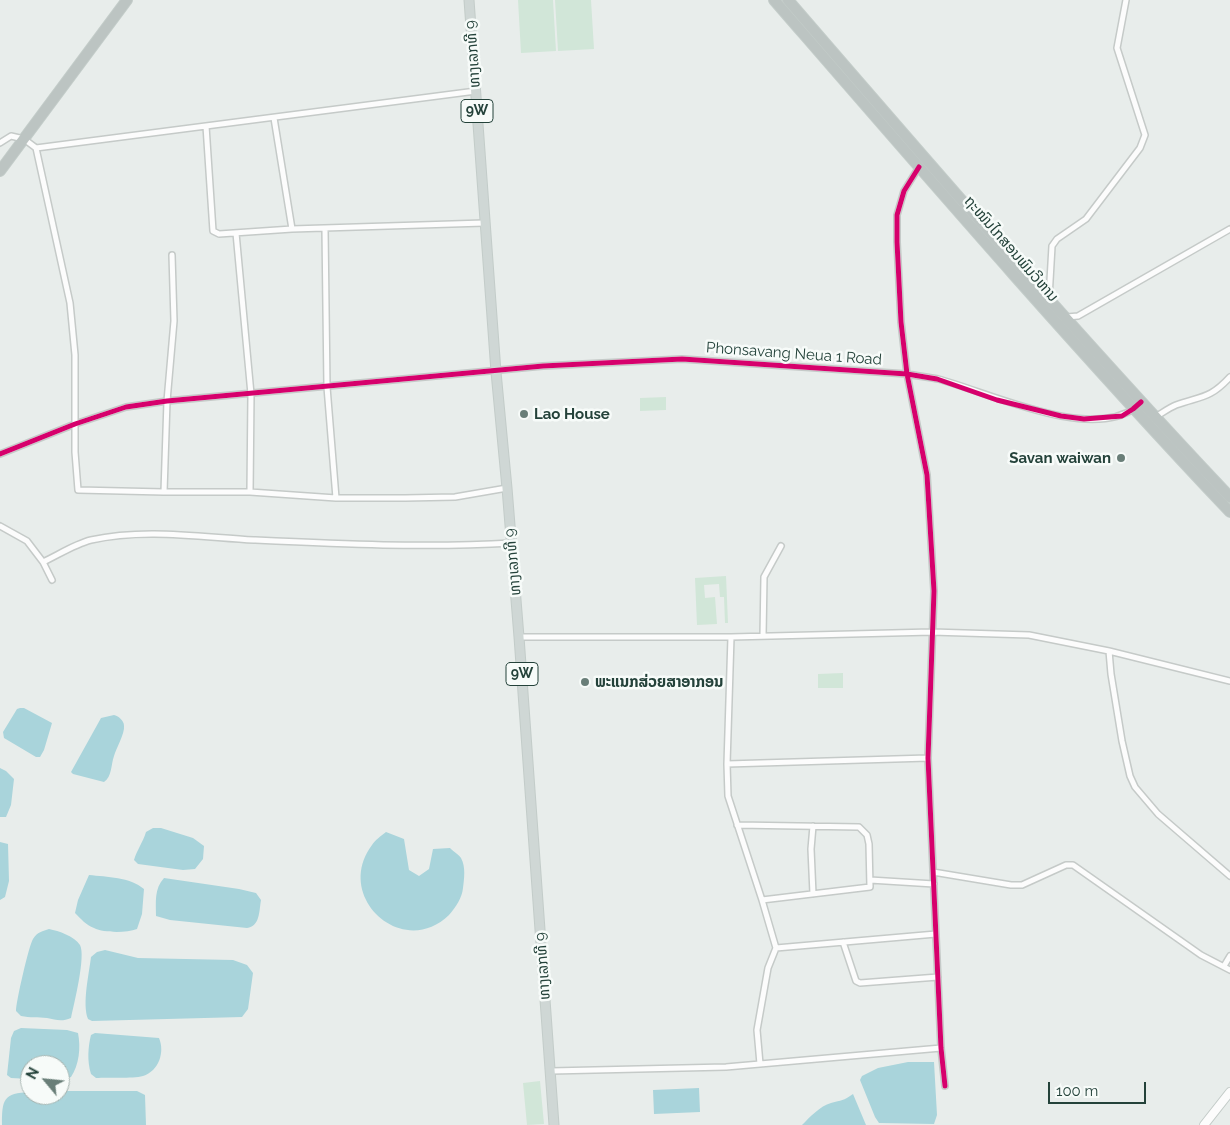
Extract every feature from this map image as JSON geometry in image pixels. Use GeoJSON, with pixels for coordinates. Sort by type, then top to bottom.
{"type":"FeatureCollection","features":[{"type":"Feature","properties":{"kind":"highway"},"geometry":{"type":"LineString","coordinates":[[0,171],[127,0]]}},
{"type":"Feature","properties":{"kind":"highway","name":"ຖະໜົນໄກສອນພົມວິຫານ"},"geometry":{"type":"LineString","coordinates":[[774,0],[919,167],[1137,405],[1155,418],[1230,497]]}},
{"type":"Feature","properties":{"kind":"highway","name":"ຖະໜົນໄກສອນພົມວິຫານ"},"geometry":{"type":"LineString","coordinates":[[788,0],[1065,318],[1137,405],[1230,512]]}},
{"type":"Feature","properties":{"kind":"main road","name":"ທາງເລກທີ 9"},"geometry":{"type":"LineString","coordinates":[[469,0],[484,223],[512,543],[554,1125]]}},
{"type":"Feature","properties":{"kind":"street"},"geometry":{"type":"LineString","coordinates":[[1049,300],[1052,246],[1057,240],[1086,219],[1140,148],[1145,135],[1117,48],[1126,0]]}},
{"type":"Feature","properties":{"kind":"street"},"geometry":{"type":"LineString","coordinates":[[0,143],[10,136],[24,140],[36,148],[476,91]]}},
{"type":"Feature","properties":{"kind":"street"},"geometry":{"type":"LineString","coordinates":[[274,118],[292,229]]}},
{"type":"Feature","properties":{"kind":"street"},"geometry":{"type":"LineString","coordinates":[[206,126],[213,231],[219,234],[292,229],[484,223]]}},
{"type":"Feature","properties":{"kind":"street"},"geometry":{"type":"LineString","coordinates":[[36,148],[70,303],[75,356],[75,452],[78,490],[250,492],[336,498],[455,497],[507,488]]}},
{"type":"Feature","properties":{"kind":"street"},"geometry":{"type":"LineString","coordinates":[[919,167],[904,191],[897,215],[901,322],[907,374],[927,475],[934,592],[928,758],[941,1048],[945,1086]]}},
{"type":"Feature","properties":{"kind":"street"},"geometry":{"type":"LineString","coordinates":[[1065,318],[1078,316],[1230,228]]}},
{"type":"Feature","properties":{"kind":"street"},"geometry":{"type":"LineString","coordinates":[[325,229],[327,388],[336,498]]}},
{"type":"Feature","properties":{"kind":"street"},"geometry":{"type":"LineString","coordinates":[[236,233],[251,394],[250,492]]}},
{"type":"Feature","properties":{"kind":"street"},"geometry":{"type":"LineString","coordinates":[[164,492],[167,401],[174,321],[172,255]]}},
{"type":"Feature","properties":{"kind":"street","name":"Phonsavang Neua 1 Road"},"geometry":{"type":"LineString","coordinates":[[0,454],[75,424],[126,407],[167,401],[327,388],[543,366],[682,359],[907,374],[938,379],[997,400],[1061,416],[1084,419],[1122,416],[1137,405]]}},
{"type":"Feature","properties":{"kind":"street"},"geometry":{"type":"LineString","coordinates":[[1155,418],[1175,406],[1206,397],[1220,389],[1230,377]]}},
{"type":"Feature","properties":{"kind":"street"},"geometry":{"type":"LineString","coordinates":[[0,526],[27,540],[43,562],[52,580]]}},
{"type":"Feature","properties":{"kind":"street"},"geometry":{"type":"LineString","coordinates":[[43,562],[90,540],[132,535],[167,534],[362,546],[453,547],[512,543]]}},
{"type":"Feature","properties":{"kind":"street"},"geometry":{"type":"LineString","coordinates":[[763,636],[764,577],[781,546]]}},
{"type":"Feature","properties":{"kind":"street"},"geometry":{"type":"LineString","coordinates":[[519,637],[730,637],[932,632],[1029,635],[1109,651],[1230,681]]}},
{"type":"Feature","properties":{"kind":"street"},"geometry":{"type":"LineString","coordinates":[[730,637],[728,796],[776,948],[768,968],[757,1030],[760,1064]]}},
{"type":"Feature","properties":{"kind":"street"},"geometry":{"type":"LineString","coordinates":[[1109,651],[1110,674],[1122,742],[1130,776],[1135,787],[1158,814],[1230,876]]}},
{"type":"Feature","properties":{"kind":"street"},"geometry":{"type":"LineString","coordinates":[[728,764],[928,758]]}},
{"type":"Feature","properties":{"kind":"street"},"geometry":{"type":"LineString","coordinates":[[736,825],[858,827],[867,835],[870,887],[762,900]]}},
{"type":"Feature","properties":{"kind":"street"},"geometry":{"type":"LineString","coordinates":[[813,826],[811,850],[813,894]]}},
{"type":"Feature","properties":{"kind":"street"},"geometry":{"type":"LineString","coordinates":[[933,872],[1011,885],[1022,885],[1066,865],[1073,865],[1201,955],[1230,970]]}},
{"type":"Feature","properties":{"kind":"street"},"geometry":{"type":"LineString","coordinates":[[870,880],[934,884]]}},
{"type":"Feature","properties":{"kind":"street"},"geometry":{"type":"LineString","coordinates":[[776,948],[936,934]]}},
{"type":"Feature","properties":{"kind":"street"},"geometry":{"type":"LineString","coordinates":[[843,942],[854,978],[860,983],[938,977]]}},
{"type":"Feature","properties":{"kind":"street"},"geometry":{"type":"LineString","coordinates":[[1224,966],[1230,956]]}},
{"type":"Feature","properties":{"kind":"street"},"geometry":{"type":"LineString","coordinates":[[551,1070],[726,1067],[941,1048]]}},
{"type":"Feature","properties":{"kind":"street"},"geometry":{"type":"LineString","coordinates":[[1204,1125],[1230,1092]]}},
{"type":"Feature","properties":{"kind":"green space"},"geometry":{"type":"Polygon","coordinates":[[[518,0],[553,0],[556,51],[521,53],[518,0]]]}},
{"type":"Feature","properties":{"kind":"green space"},"geometry":{"type":"Polygon","coordinates":[[[555,0],[591,0],[594,49],[558,51],[555,0]]]}},
{"type":"Feature","properties":{"kind":"green space"},"geometry":{"type":"Polygon","coordinates":[[[666,397],[666,410],[640,411],[640,398],[666,397]]]}},
{"type":"Feature","properties":{"kind":"green space"},"geometry":{"type":"Polygon","coordinates":[[[726,576],[728,623],[725,623],[724,597],[720,597],[719,584],[704,585],[705,598],[715,597],[717,624],[697,625],[695,578],[726,576]]]}},
{"type":"Feature","properties":{"kind":"green space"},"geometry":{"type":"Polygon","coordinates":[[[843,673],[843,688],[818,688],[818,674],[843,673]]]}},
{"type":"Feature","properties":{"kind":"green space"},"geometry":{"type":"Polygon","coordinates":[[[540,1081],[544,1124],[527,1125],[523,1083],[540,1081]]]}},
{"type":"Feature","properties":{"kind":"water"},"geometry":{"type":"Polygon","coordinates":[[[24,708],[52,723],[40,757],[36,757],[4,738],[3,732],[17,709],[24,708]]]}},
{"type":"Feature","properties":{"kind":"water"},"geometry":{"type":"Polygon","coordinates":[[[114,715],[122,720],[124,729],[107,780],[104,782],[73,774],[71,772],[101,718],[114,715]]]}},
{"type":"Feature","properties":{"kind":"water"},"geometry":{"type":"Polygon","coordinates":[[[0,768],[14,779],[11,805],[6,817],[0,817],[0,768]]]}},
{"type":"Feature","properties":{"kind":"water"},"geometry":{"type":"Polygon","coordinates":[[[153,828],[161,828],[193,838],[204,846],[203,859],[195,869],[183,870],[138,864],[134,860],[146,832],[153,828]]]}},
{"type":"Feature","properties":{"kind":"water"},"geometry":{"type":"Polygon","coordinates":[[[386,832],[404,839],[409,870],[419,876],[429,869],[433,849],[450,848],[461,858],[464,865],[464,873],[460,899],[449,915],[431,927],[412,930],[394,926],[379,916],[367,902],[361,884],[362,865],[373,843],[386,832]]]}},
{"type":"Feature","properties":{"kind":"water"},"geometry":{"type":"Polygon","coordinates":[[[0,842],[8,844],[9,881],[5,897],[0,900],[0,842]]]}},
{"type":"Feature","properties":{"kind":"water"},"geometry":{"type":"Polygon","coordinates":[[[89,875],[125,880],[144,889],[142,914],[137,929],[115,932],[98,930],[86,924],[75,913],[78,900],[89,875]]]}},
{"type":"Feature","properties":{"kind":"water"},"geometry":{"type":"Polygon","coordinates":[[[164,878],[256,893],[261,900],[257,921],[247,928],[170,920],[156,916],[157,891],[164,878]]]}},
{"type":"Feature","properties":{"kind":"water"},"geometry":{"type":"Polygon","coordinates":[[[49,929],[74,939],[80,945],[82,959],[79,980],[71,1018],[65,1020],[24,1017],[16,1011],[31,943],[36,935],[49,929]]]}},
{"type":"Feature","properties":{"kind":"water"},"geometry":{"type":"Polygon","coordinates":[[[105,950],[138,958],[233,960],[247,965],[253,973],[248,1009],[242,1017],[92,1021],[88,1019],[86,1013],[86,989],[91,957],[97,952],[105,950]]]}},
{"type":"Feature","properties":{"kind":"water"},"geometry":{"type":"Polygon","coordinates":[[[21,1028],[67,1030],[78,1033],[79,1056],[71,1077],[70,1055],[20,1055],[20,1078],[11,1078],[7,1075],[11,1038],[14,1031],[21,1028]]]}},
{"type":"Feature","properties":{"kind":"water"},"geometry":{"type":"Polygon","coordinates":[[[95,1033],[159,1038],[161,1055],[157,1065],[149,1074],[143,1076],[96,1078],[91,1074],[88,1059],[91,1035],[95,1033]]]}},
{"type":"Feature","properties":{"kind":"water"},"geometry":{"type":"Polygon","coordinates":[[[908,1062],[934,1062],[937,1115],[934,1124],[879,1123],[860,1080],[862,1076],[878,1068],[908,1062]]]}},
{"type":"Feature","properties":{"kind":"water"},"geometry":{"type":"Polygon","coordinates":[[[699,1088],[700,1112],[654,1114],[653,1090],[699,1088]]]}},
{"type":"Feature","properties":{"kind":"water"},"geometry":{"type":"Polygon","coordinates":[[[70,1091],[137,1091],[145,1095],[146,1125],[2,1125],[4,1104],[9,1096],[20,1093],[20,1105],[70,1105],[70,1091]]]}},
{"type":"Feature","properties":{"kind":"water"},"geometry":{"type":"Polygon","coordinates":[[[853,1094],[866,1125],[802,1125],[823,1107],[853,1094]]]}},
{"type":"Feature","properties":{"kind":"cycle path"},"geometry":{"type":"LineString","coordinates":[[919,167],[904,191],[897,215],[897,242],[901,322],[907,374],[927,475],[934,591],[928,758],[941,1048],[945,1086]]}},
{"type":"Feature","properties":{"kind":"cycle path"},"geometry":{"type":"LineString","coordinates":[[0,454],[75,424],[126,407],[167,401],[543,366],[682,359],[907,374],[937,379],[997,400],[1061,416],[1084,419],[1122,416],[1141,402]]}},
{"type":"Feature","properties":{"kind":"place","name":"Lao House"},"geometry":{"type":"Point","coordinates":[524,414]}},
{"type":"Feature","properties":{"kind":"place","name":"Savan waiwan"},"geometry":{"type":"Point","coordinates":[1121,458]}},
{"type":"Feature","properties":{"kind":"place","name":"ພະແນກສ່ວຍສາອາກອນ"},"geometry":{"type":"Point","coordinates":[585,682]}}]}
